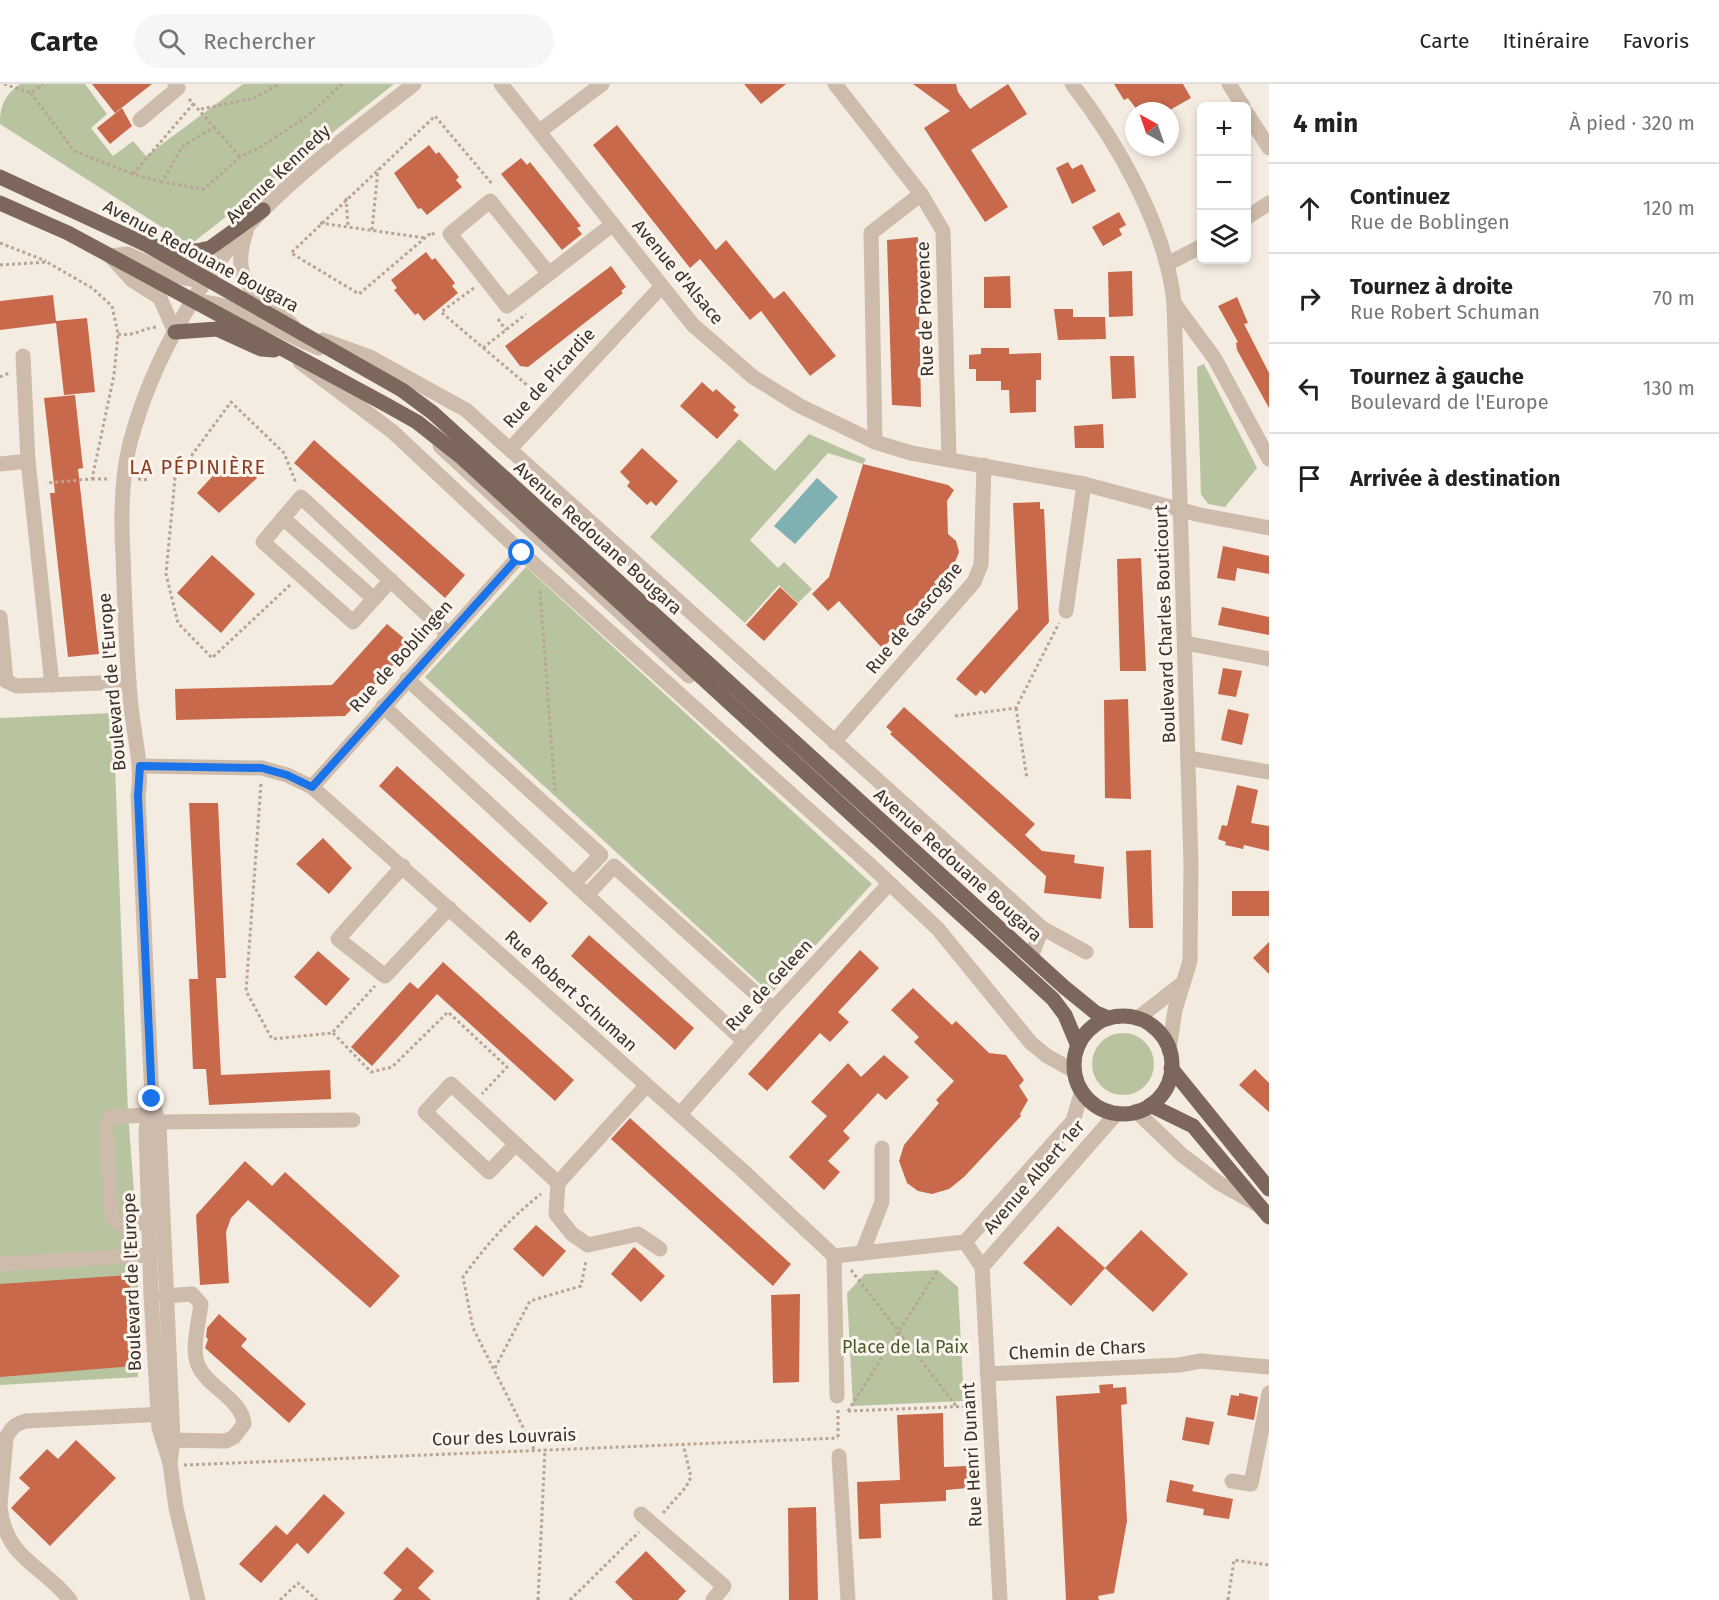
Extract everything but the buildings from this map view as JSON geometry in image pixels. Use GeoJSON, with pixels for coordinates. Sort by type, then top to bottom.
{"type":"FeatureCollection","features":[{"type":"Feature","properties":{"kind":"main road","name":"Avenue Redouane Bougara"},"geometry":{"type":"LineString","coordinates":[[0,176],[147,245],[402,390],[465,443],[1080,1001],[1108,1018]]}},
{"type":"Feature","properties":{"kind":"main road","name":"Avenue Redouane Bougara"},"geometry":{"type":"LineString","coordinates":[[0,204],[68,233],[417,422],[460,456],[1053,999],[1065,1014],[1078,1046]]}},
{"type":"Feature","properties":{"kind":"main road"},"geometry":{"type":"LineString","coordinates":[[147,245],[196,251],[210,248],[262,210]]}},
{"type":"Feature","properties":{"kind":"main road"},"geometry":{"type":"LineString","coordinates":[[174,334],[217,329],[261,349],[286,350]]}},
{"type":"Feature","properties":{"kind":"main road"},"geometry":{"type":"LineString","coordinates":[[1128,1016],[1152,1025],[1163,1036],[1169,1050],[1172,1068],[1168,1083],[1161,1095],[1143,1108],[1117,1113],[1103,1110],[1082,1092],[1074,1071],[1078,1046],[1090,1029],[1108,1018],[1128,1016]]}},
{"type":"Feature","properties":{"kind":"main road"},"geometry":{"type":"LineString","coordinates":[[1172,1068],[1269,1190]]}},
{"type":"Feature","properties":{"kind":"main road"},"geometry":{"type":"LineString","coordinates":[[1143,1108],[1193,1126],[1265,1211]]}},
{"type":"Feature","properties":{"kind":"street"},"geometry":{"type":"LineString","coordinates":[[140,120],[178,88],[175,84]]}},
{"type":"Feature","properties":{"kind":"street","name":"Avenue Kennedy"},"geometry":{"type":"LineString","coordinates":[[207,281],[262,210],[324,154],[414,84]]}},
{"type":"Feature","properties":{"kind":"street","name":"Avenue d'Alsace"},"geometry":{"type":"LineString","coordinates":[[501,84],[693,325],[753,377],[800,406],[875,442],[911,453],[1084,484],[1181,510],[1269,528]]}},
{"type":"Feature","properties":{"kind":"street"},"geometry":{"type":"LineString","coordinates":[[540,131],[602,84]]}},
{"type":"Feature","properties":{"kind":"street","name":"Rue de Provence"},"geometry":{"type":"LineString","coordinates":[[835,84],[921,194],[943,231],[949,459]]}},
{"type":"Feature","properties":{"kind":"street","name":"Boulevard Charles Bouticourt"},"geometry":{"type":"LineString","coordinates":[[1072,84],[1122,159],[1163,247],[1174,303],[1191,862],[1190,961],[1169,1050]]}},
{"type":"Feature","properties":{"kind":"street"},"geometry":{"type":"LineString","coordinates":[[1229,84],[1240,102]]}},
{"type":"Feature","properties":{"kind":"street"},"geometry":{"type":"LineString","coordinates":[[1251,120],[1269,148]]}},
{"type":"Feature","properties":{"kind":"street"},"geometry":{"type":"LineString","coordinates":[[875,442],[871,233],[921,194]]}},
{"type":"Feature","properties":{"kind":"street"},"geometry":{"type":"LineString","coordinates":[[549,274],[490,201],[450,234],[507,306],[549,274],[613,224]]}},
{"type":"Feature","properties":{"kind":"street"},"geometry":{"type":"LineString","coordinates":[[1251,215],[1269,203]]}},
{"type":"Feature","properties":{"kind":"street"},"geometry":{"type":"LineString","coordinates":[[247,230],[241,248],[245,281],[248,287],[276,308],[298,332]]}},
{"type":"Feature","properties":{"kind":"street"},"geometry":{"type":"LineString","coordinates":[[1167,264],[1197,249]]}},
{"type":"Feature","properties":{"kind":"street"},"geometry":{"type":"LineString","coordinates":[[110,256],[127,254],[184,278],[207,281]]}},
{"type":"Feature","properties":{"kind":"street"},"geometry":{"type":"LineString","coordinates":[[110,256],[132,280],[160,298],[174,334]]}},
{"type":"Feature","properties":{"kind":"street","name":"Boulevard de l'Europe"},"geometry":{"type":"LineString","coordinates":[[165,1414],[165,1296],[156,1223],[138,804],[140,766],[129,682],[122,543],[129,446],[147,389],[174,334],[207,281]]}},
{"type":"Feature","properties":{"kind":"street","name":"Rue de Picardie"},"geometry":{"type":"LineString","coordinates":[[298,332],[370,357],[466,410],[511,448],[661,287]]}},
{"type":"Feature","properties":{"kind":"street"},"geometry":{"type":"LineString","coordinates":[[194,302],[207,302],[229,307],[288,336],[336,354]]}},
{"type":"Feature","properties":{"kind":"street"},"geometry":{"type":"LineString","coordinates":[[1174,303],[1215,359],[1269,459]]}},
{"type":"Feature","properties":{"kind":"street","name":"Avenue Redouane Bougara"},"geometry":{"type":"LineString","coordinates":[[286,350],[319,378],[393,432],[522,553],[890,884],[938,929],[1031,1043],[1047,1056],[1074,1071]]}},
{"type":"Feature","properties":{"kind":"street"},"geometry":{"type":"LineString","coordinates":[[23,356],[30,484],[52,685]]}},
{"type":"Feature","properties":{"kind":"street","name":"Avenue Redouane Bougara"},"geometry":{"type":"LineString","coordinates":[[511,448],[1042,928],[1086,952]]}},
{"type":"Feature","properties":{"kind":"street"},"geometry":{"type":"LineString","coordinates":[[0,464],[28,461]]}},
{"type":"Feature","properties":{"kind":"street","name":"Rue de Gascogne"},"geometry":{"type":"LineString","coordinates":[[834,742],[978,574],[981,565],[984,465]]}},
{"type":"Feature","properties":{"kind":"street"},"geometry":{"type":"LineString","coordinates":[[1066,611],[1084,484]]}},
{"type":"Feature","properties":{"kind":"street"},"geometry":{"type":"LineString","coordinates":[[391,580],[353,622],[262,542],[301,497],[391,580],[447,633]]}},
{"type":"Feature","properties":{"kind":"street"},"geometry":{"type":"LineString","coordinates":[[283,518],[374,599]]}},
{"type":"Feature","properties":{"kind":"street","name":"Rue de Boblingen"},"geometry":{"type":"LineString","coordinates":[[312,787],[447,633],[522,553]]}},
{"type":"Feature","properties":{"kind":"street"},"geometry":{"type":"LineString","coordinates":[[0,617],[6,681],[17,686],[129,682]]}},
{"type":"Feature","properties":{"kind":"street"},"geometry":{"type":"LineString","coordinates":[[1185,643],[1269,659]]}},
{"type":"Feature","properties":{"kind":"street"},"geometry":{"type":"LineString","coordinates":[[407,679],[601,855],[574,884]]}},
{"type":"Feature","properties":{"kind":"street"},"geometry":{"type":"LineString","coordinates":[[383,706],[744,1041]]}},
{"type":"Feature","properties":{"kind":"street"},"geometry":{"type":"LineString","coordinates":[[1188,758],[1269,772]]}},
{"type":"Feature","properties":{"kind":"street","name":"Rue Robert Schuman"},"geometry":{"type":"LineString","coordinates":[[140,766],[262,768],[287,775],[312,787],[837,1256]]}},
{"type":"Feature","properties":{"kind":"street"},"geometry":{"type":"LineString","coordinates":[[403,866],[338,939],[385,976],[449,908]]}},
{"type":"Feature","properties":{"kind":"street"},"geometry":{"type":"LineString","coordinates":[[587,895],[614,866],[773,1009]]}},
{"type":"Feature","properties":{"kind":"street","name":"Rue de Geleen"},"geometry":{"type":"LineString","coordinates":[[680,1114],[773,1009],[890,884]]}},
{"type":"Feature","properties":{"kind":"street"},"geometry":{"type":"LineString","coordinates":[[1031,957],[1042,928]]}},
{"type":"Feature","properties":{"kind":"street"},"geometry":{"type":"LineString","coordinates":[[1138,1018],[1183,983]]}},
{"type":"Feature","properties":{"kind":"street"},"geometry":{"type":"LineString","coordinates":[[516,1144],[489,1172],[425,1113],[451,1083],[557,1182]]}},
{"type":"Feature","properties":{"kind":"street"},"geometry":{"type":"LineString","coordinates":[[646,1086],[557,1182],[556,1214],[572,1234],[588,1245],[638,1234],[660,1249]]}},
{"type":"Feature","properties":{"kind":"street","name":"Avenue Albert 1er"},"geometry":{"type":"LineString","coordinates":[[965,1242],[1073,1121],[1082,1092]]}},
{"type":"Feature","properties":{"kind":"street"},"geometry":{"type":"LineString","coordinates":[[1143,1108],[1182,1155],[1218,1184],[1265,1211]]}},
{"type":"Feature","properties":{"kind":"street","name":"Avenue Albert 1er"},"geometry":{"type":"LineString","coordinates":[[982,1267],[1117,1113]]}},
{"type":"Feature","properties":{"kind":"street"},"geometry":{"type":"LineString","coordinates":[[156,1223],[114,1221],[106,1126],[110,1117],[353,1120]]}},
{"type":"Feature","properties":{"kind":"street"},"geometry":{"type":"LineString","coordinates":[[862,1253],[882,1202],[882,1148]]}},
{"type":"Feature","properties":{"kind":"street","name":"Boulevard de l'Europe"},"geometry":{"type":"LineString","coordinates":[[156,1223],[150,1255],[167,1440],[176,1508],[198,1600]]}},
{"type":"Feature","properties":{"kind":"street"},"geometry":{"type":"LineString","coordinates":[[837,1404],[837,1256],[965,1242],[982,1267]]}},
{"type":"Feature","properties":{"kind":"street"},"geometry":{"type":"LineString","coordinates":[[0,1264],[150,1255]]}},
{"type":"Feature","properties":{"kind":"street","name":"Rue Henri Dunant"},"geometry":{"type":"LineString","coordinates":[[982,1267],[1000,1600]]}},
{"type":"Feature","properties":{"kind":"street"},"geometry":{"type":"LineString","coordinates":[[165,1296],[192,1294],[198,1298],[201,1305],[197,1364],[202,1373],[239,1411],[244,1424],[234,1437],[226,1441],[167,1440]]}},
{"type":"Feature","properties":{"kind":"street","name":"Chemin de Chars"},"geometry":{"type":"LineString","coordinates":[[987,1374],[1168,1365],[1201,1361],[1269,1367]]}},
{"type":"Feature","properties":{"kind":"street"},"geometry":{"type":"LineString","coordinates":[[1233,1481],[1251,1484],[1269,1393]]}},
{"type":"Feature","properties":{"kind":"street"},"geometry":{"type":"LineString","coordinates":[[70,1600],[15,1549],[6,1536],[0,1506],[6,1438],[10,1429],[26,1421],[165,1414]]}},
{"type":"Feature","properties":{"kind":"street"},"geometry":{"type":"LineString","coordinates":[[839,1456],[848,1600]]}},
{"type":"Feature","properties":{"kind":"street"},"geometry":{"type":"LineString","coordinates":[[641,1514],[724,1586],[713,1600]]}},
{"type":"Feature","properties":{"kind":"path"},"geometry":{"type":"LineString","coordinates":[[4,84],[31,93],[74,152],[133,174],[162,182],[204,189],[240,157],[259,148],[309,115],[342,84]]}},
{"type":"Feature","properties":{"kind":"path"},"geometry":{"type":"LineString","coordinates":[[31,93],[43,84]]}},
{"type":"Feature","properties":{"kind":"path"},"geometry":{"type":"LineString","coordinates":[[240,157],[201,110],[255,98],[279,84]]}},
{"type":"Feature","properties":{"kind":"path"},"geometry":{"type":"LineString","coordinates":[[133,174],[194,104]]}},
{"type":"Feature","properties":{"kind":"path"},"geometry":{"type":"LineString","coordinates":[[439,242],[432,232],[359,294],[291,253],[346,198],[435,116],[500,192]]}},
{"type":"Feature","properties":{"kind":"path"},"geometry":{"type":"LineString","coordinates":[[162,182],[182,147],[214,127]]}},
{"type":"Feature","properties":{"kind":"path"},"geometry":{"type":"LineString","coordinates":[[372,230],[378,168]]}},
{"type":"Feature","properties":{"kind":"path"},"geometry":{"type":"LineString","coordinates":[[346,198],[348,226]]}},
{"type":"Feature","properties":{"kind":"path"},"geometry":{"type":"LineString","coordinates":[[320,223],[425,238]]}},
{"type":"Feature","properties":{"kind":"path"},"geometry":{"type":"LineString","coordinates":[[0,243],[47,262],[92,288],[112,306],[118,334],[114,375],[92,479],[30,484]]}},
{"type":"Feature","properties":{"kind":"path"},"geometry":{"type":"LineString","coordinates":[[0,265],[47,262]]}},
{"type":"Feature","properties":{"kind":"path"},"geometry":{"type":"LineString","coordinates":[[466,279],[480,297]]}},
{"type":"Feature","properties":{"kind":"path"},"geometry":{"type":"LineString","coordinates":[[486,279],[441,312],[550,405]]}},
{"type":"Feature","properties":{"kind":"path"},"geometry":{"type":"LineString","coordinates":[[493,313],[506,330]]}},
{"type":"Feature","properties":{"kind":"path"},"geometry":{"type":"LineString","coordinates":[[118,334],[130,336],[145,328],[158,327],[174,334]]}},
{"type":"Feature","properties":{"kind":"path"},"geometry":{"type":"LineString","coordinates":[[300,575],[212,658],[178,623],[166,574],[175,478],[231,402],[284,453],[301,497]]}},
{"type":"Feature","properties":{"kind":"path"},"geometry":{"type":"LineString","coordinates":[[546,574],[540,591],[557,815]]}},
{"type":"Feature","properties":{"kind":"path"},"geometry":{"type":"LineString","coordinates":[[1027,779],[1016,708],[1066,611]]}},
{"type":"Feature","properties":{"kind":"path"},"geometry":{"type":"LineString","coordinates":[[955,716],[1016,708]]}},
{"type":"Feature","properties":{"kind":"path"},"geometry":{"type":"LineString","coordinates":[[262,768],[246,991],[272,1039],[332,1033],[385,976]]}},
{"type":"Feature","properties":{"kind":"path"},"geometry":{"type":"LineString","coordinates":[[332,1033],[371,1072],[392,1066],[448,1012],[507,1067],[473,1104]]}},
{"type":"Feature","properties":{"kind":"path"},"geometry":{"type":"LineString","coordinates":[[534,1449],[473,1328],[463,1277],[483,1248],[514,1215],[557,1182]]}},
{"type":"Feature","properties":{"kind":"path"},"geometry":{"type":"LineString","coordinates":[[495,1368],[530,1301],[581,1286],[588,1245]]}},
{"type":"Feature","properties":{"kind":"path"},"geometry":{"type":"LineString","coordinates":[[837,1256],[957,1407]]}},
{"type":"Feature","properties":{"kind":"path"},"geometry":{"type":"LineString","coordinates":[[848,1411],[900,1333],[938,1270]]}},
{"type":"Feature","properties":{"kind":"path"},"geometry":{"type":"LineString","coordinates":[[837,1404],[848,1411],[988,1405]]}},
{"type":"Feature","properties":{"kind":"path"},"geometry":{"type":"LineString","coordinates":[[837,1404],[839,1456]]}},
{"type":"Feature","properties":{"kind":"path","name":"Cour des Louvrais"},"geometry":{"type":"LineString","coordinates":[[170,1464],[838,1438]]}},
{"type":"Feature","properties":{"kind":"path"},"geometry":{"type":"LineString","coordinates":[[538,1600],[544,1449]]}},
{"type":"Feature","properties":{"kind":"path"},"geometry":{"type":"LineString","coordinates":[[1228,1600],[1234,1560],[1269,1565]]}},
{"type":"Feature","properties":{"kind":"path"},"geometry":{"type":"LineString","coordinates":[[280,1600],[298,1583],[317,1600]]}},
{"type":"Feature","properties":{"kind":"green space"},"geometry":{"type":"Polygon","coordinates":[[[20,84],[85,84],[107,114],[91,128],[113,156],[133,141],[146,156],[243,84],[394,84],[190,245],[0,124],[4,101],[20,84]]]}},
{"type":"Feature","properties":{"kind":"green space"},"geometry":{"type":"Polygon","coordinates":[[[1204,364],[1257,468],[1225,507],[1208,504],[1201,494],[1197,367],[1204,364]]]}},
{"type":"Feature","properties":{"kind":"green space"},"geometry":{"type":"Polygon","coordinates":[[[809,434],[866,459],[863,464],[828,453],[750,540],[778,568],[784,562],[812,589],[798,603],[779,585],[745,623],[650,537],[739,439],[775,471],[809,434]]]}},
{"type":"Feature","properties":{"kind":"green space"},"geometry":{"type":"Polygon","coordinates":[[[526,567],[872,884],[771,994],[425,677],[526,567]]]}},
{"type":"Feature","properties":{"kind":"green space"},"geometry":{"type":"Polygon","coordinates":[[[113,713],[128,1113],[138,1246],[138,1377],[0,1385],[0,718],[113,713]]]}},
{"type":"Feature","properties":{"kind":"green space"},"geometry":{"type":"Polygon","coordinates":[[[1123,1033],[1145,1042],[1154,1064],[1145,1086],[1123,1095],[1101,1086],[1092,1064],[1101,1042],[1123,1033]]]}},
{"type":"Feature","properties":{"kind":"green space","name":"Place de la Paix"},"geometry":{"type":"Polygon","coordinates":[[[938,1270],[958,1287],[964,1401],[853,1406],[847,1293],[865,1274],[938,1270]]]}},
{"type":"Feature","properties":{"kind":"water"},"geometry":{"type":"Polygon","coordinates":[[[817,478],[838,497],[795,544],[774,526],[817,478]]]}},
{"type":"Feature","properties":{"kind":"district","name":"LA PÉPINIÈRE"},"geometry":{"type":"Point","coordinates":[198,467]}},
{"type":"Feature","properties":{"kind":"route"},"geometry":{"type":"LineString","coordinates":[[152,1099],[138,796],[140,766],[262,768],[287,775],[312,787],[447,633],[522,553]]}}]}
